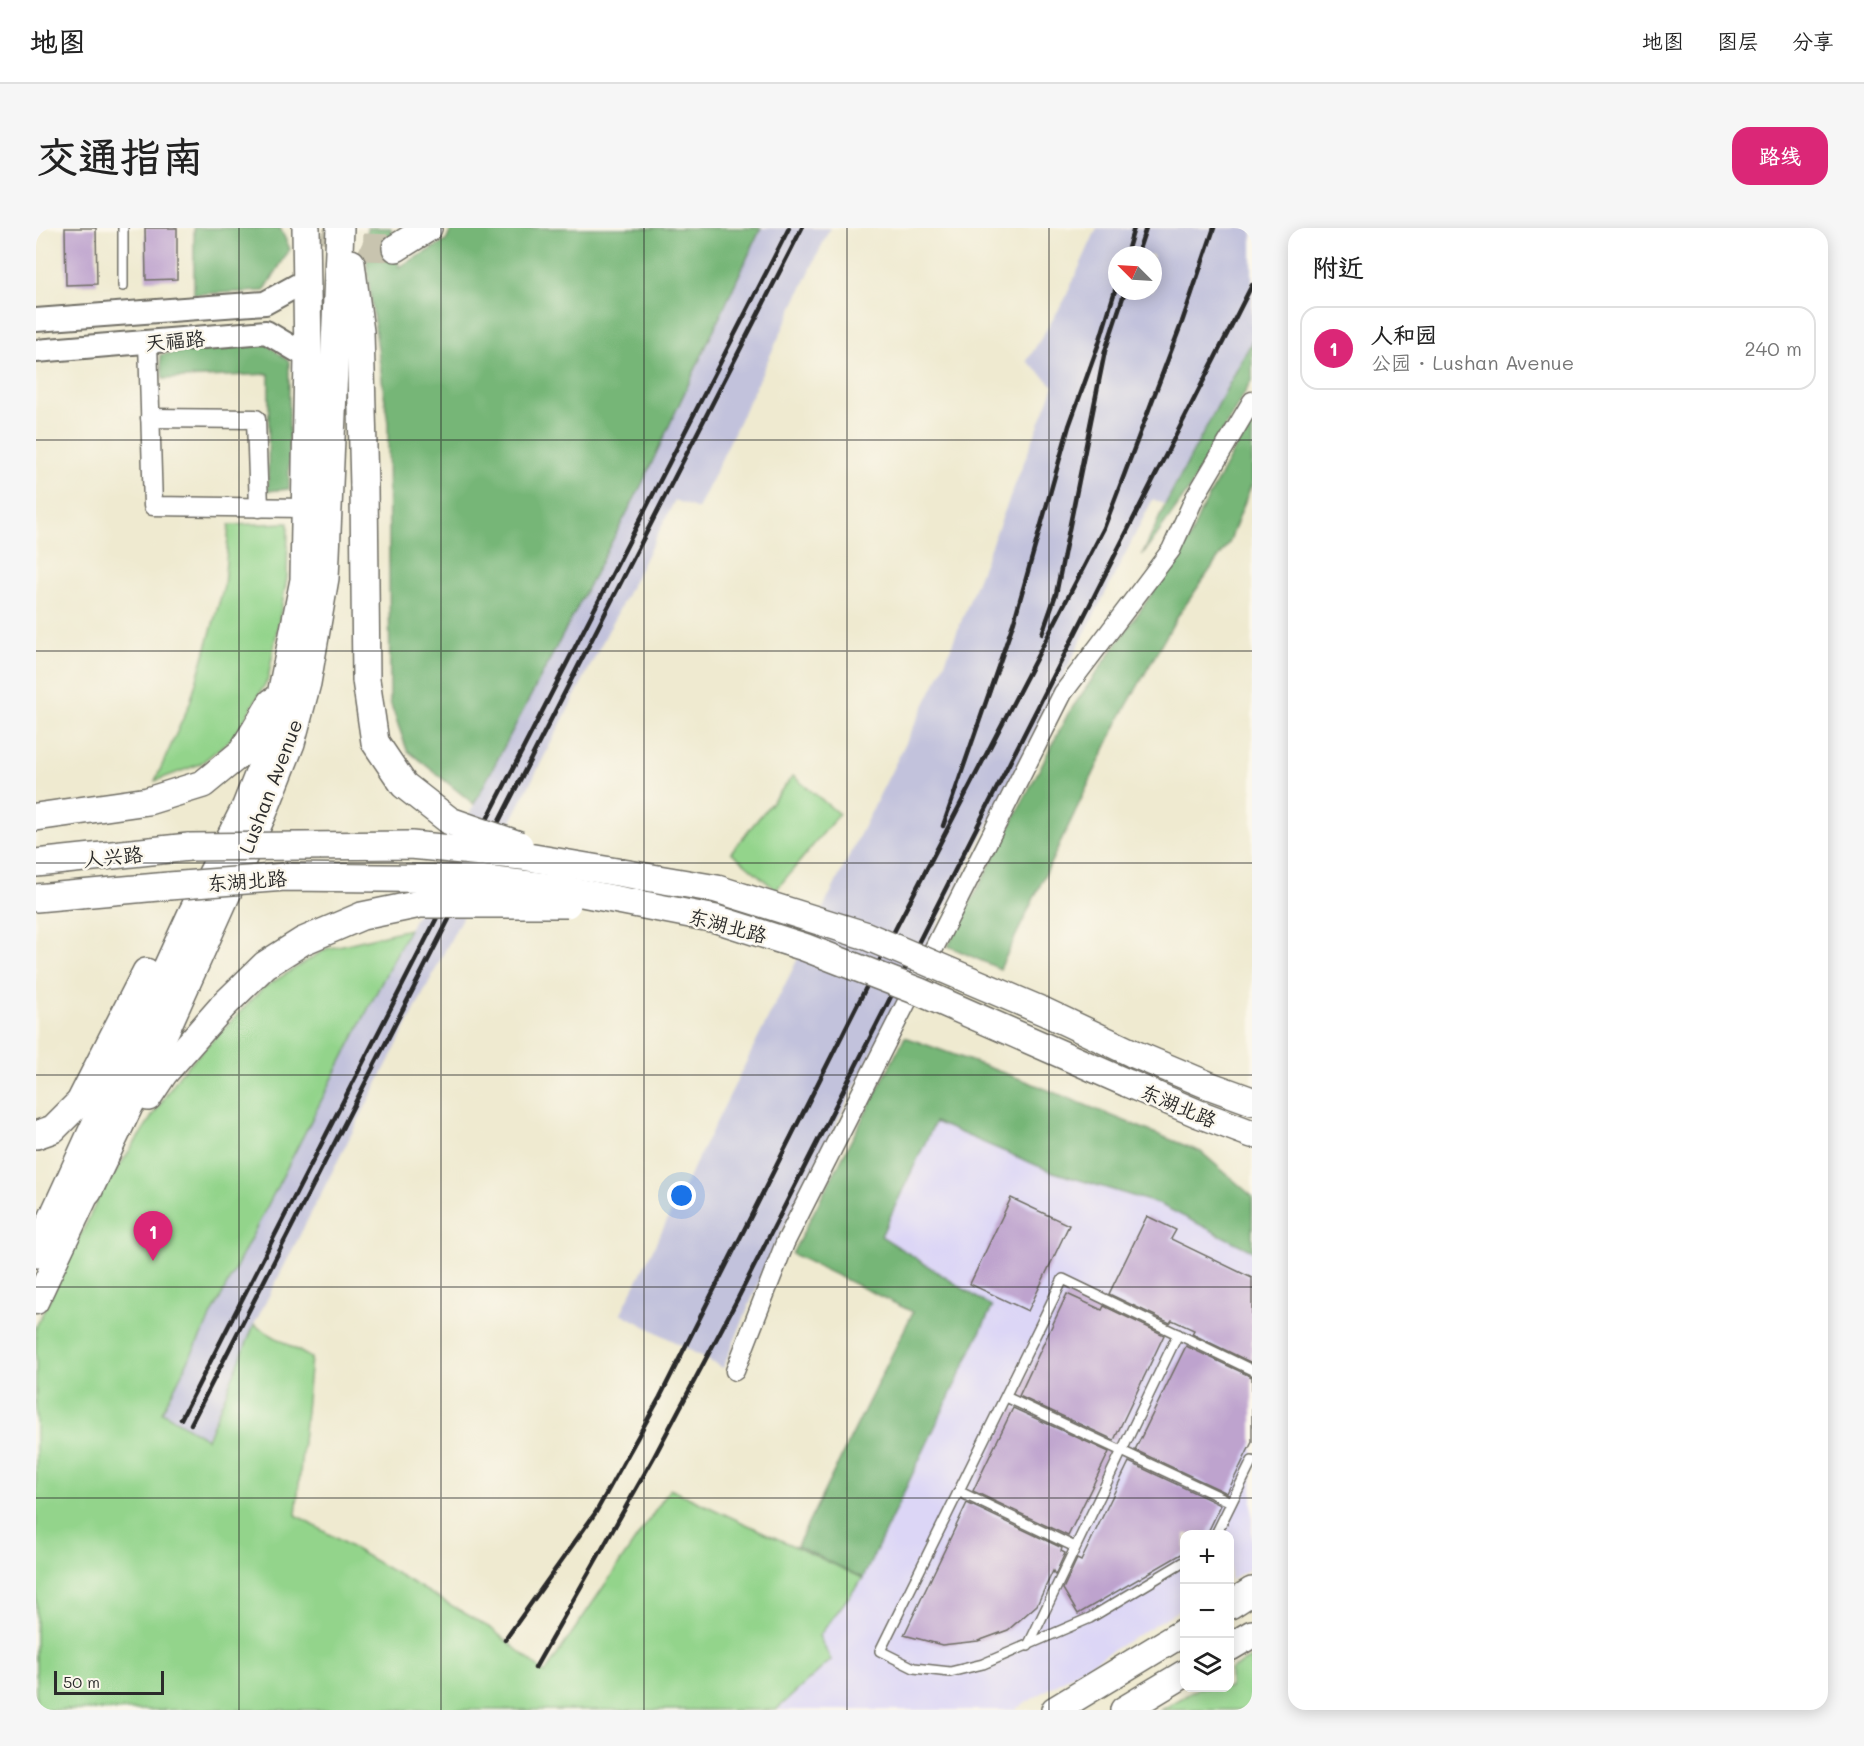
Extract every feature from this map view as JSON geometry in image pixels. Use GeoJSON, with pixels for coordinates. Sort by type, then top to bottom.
{"type":"FeatureCollection","features":[{"type":"Feature","properties":{"kind":"main road","name":"Lushan Avenue"},"geometry":{"type":"LineString","coordinates":[[36,1254],[191,915],[254,784],[272,740],[287,677],[304,580],[308,357],[306,228]]}},
{"type":"Feature","properties":{"kind":"main road","name":"Lushan Avenue"},"geometry":{"type":"LineString","coordinates":[[36,1302],[264,811],[294,733],[307,682],[325,578],[340,228]]}},
{"type":"Feature","properties":{"kind":"main road"},"geometry":{"type":"LineString","coordinates":[[347,228],[360,332],[366,680],[375,742],[404,785],[450,821],[571,863]]}},
{"type":"Feature","properties":{"kind":"main road"},"geometry":{"type":"LineString","coordinates":[[396,248],[428,228]]}},
{"type":"Feature","properties":{"kind":"main road"},"geometry":{"type":"LineString","coordinates":[[36,817],[147,801],[203,784],[242,752],[287,677]]}},
{"type":"Feature","properties":{"kind":"main road","name":"东湖北路"},"geometry":{"type":"LineString","coordinates":[[189,847],[411,844],[571,863],[717,889],[864,935],[1046,1012],[1208,1086],[1252,1101]]}},
{"type":"Feature","properties":{"kind":"main road","name":"人兴路"},"geometry":{"type":"LineString","coordinates":[[36,862],[189,847]]}},
{"type":"Feature","properties":{"kind":"main road","name":"东湖北路"},"geometry":{"type":"LineString","coordinates":[[169,886],[285,877],[478,879],[556,888],[716,919],[804,947],[1006,1028],[1127,1083],[1252,1134]]}},
{"type":"Feature","properties":{"kind":"main road","name":"人兴路"},"geometry":{"type":"LineString","coordinates":[[36,898],[169,886]]}},
{"type":"Feature","properties":{"kind":"main road"},"geometry":{"type":"LineString","coordinates":[[36,912],[89,894]]}},
{"type":"Feature","properties":{"kind":"main road"},"geometry":{"type":"LineString","coordinates":[[88,1192],[164,1073],[223,1006],[265,965],[303,941],[362,916],[420,904],[639,904]]}},
{"type":"Feature","properties":{"kind":"main road"},"geometry":{"type":"LineString","coordinates":[[36,1135],[53,1129],[80,1102],[149,965],[191,915]]}},
{"type":"Feature","properties":{"kind":"main road"},"geometry":{"type":"LineString","coordinates":[[1234,1603],[1252,1592]]}},
{"type":"Feature","properties":{"kind":"main road"},"geometry":{"type":"LineString","coordinates":[[1234,1645],[1252,1634]]}},
{"type":"Feature","properties":{"kind":"main road"},"geometry":{"type":"LineString","coordinates":[[1055,1710],[1180,1635]]}},
{"type":"Feature","properties":{"kind":"main road"},"geometry":{"type":"LineString","coordinates":[[1124,1710],[1180,1677]]}},
{"type":"Feature","properties":{"kind":"street","name":"天福路"},"geometry":{"type":"LineString","coordinates":[[36,320],[265,303],[307,280]]}},
{"type":"Feature","properties":{"kind":"street","name":"天福路"},"geometry":{"type":"LineString","coordinates":[[36,351],[266,332],[308,357]]}},
{"type":"Feature","properties":{"kind":"street"},"geometry":{"type":"LineString","coordinates":[[148,342],[153,506],[305,508]]}},
{"type":"Feature","properties":{"kind":"street"},"geometry":{"type":"LineString","coordinates":[[735,1371],[784,1243],[1063,693],[1171,550],[1195,497],[1252,401]]}},
{"type":"Feature","properties":{"kind":"street"},"geometry":{"type":"LineString","coordinates":[[150,418],[256,419],[259,508]]}},
{"type":"Feature","properties":{"kind":"street"},"geometry":{"type":"LineString","coordinates":[[1208,1086],[1252,1091]]}},
{"type":"Feature","properties":{"kind":"street"},"geometry":{"type":"LineString","coordinates":[[1199,1114],[1252,1148]]}},
{"type":"Feature","properties":{"kind":"lane"},"geometry":{"type":"LineString","coordinates":[[123,228],[123,286]]}},
{"type":"Feature","properties":{"kind":"lane"},"geometry":{"type":"LineString","coordinates":[[1180,1565],[1090,1618],[982,1664],[950,1672],[914,1668],[880,1651],[1064,1279],[1252,1370]]}},
{"type":"Feature","properties":{"kind":"lane"},"geometry":{"type":"LineString","coordinates":[[1028,1646],[1178,1334]]}},
{"type":"Feature","properties":{"kind":"lane"},"geometry":{"type":"LineString","coordinates":[[1006,1397],[1232,1502]]}},
{"type":"Feature","properties":{"kind":"lane"},"geometry":{"type":"LineString","coordinates":[[1218,1530],[1252,1461]]}},
{"type":"Feature","properties":{"kind":"lane"},"geometry":{"type":"LineString","coordinates":[[960,1492],[1075,1547]]}},
{"type":"Feature","properties":{"kind":"shaded area"},"geometry":{"type":"Polygon","coordinates":[[[761,228],[830,228],[698,509],[675,500],[254,1325],[206,1439],[161,1412],[409,929],[642,484],[761,228]]]}},
{"type":"Feature","properties":{"kind":"shaded area"},"geometry":{"type":"Polygon","coordinates":[[[1097,228],[1252,228],[1252,341],[1165,505],[1153,499],[774,1246],[723,1368],[621,1313],[942,670],[1054,386],[1027,361],[1064,301],[1097,228]]]}},
{"type":"Feature","properties":{"kind":"shaded area"},"geometry":{"type":"Polygon","coordinates":[[[935,1121],[1050,1171],[1159,1204],[1252,1251],[1252,1567],[1234,1578],[1234,1530],[1180,1530],[1180,1609],[1014,1710],[776,1710],[819,1636],[863,1578],[992,1308],[881,1236],[935,1121]]]}},
{"type":"Feature","properties":{"kind":"green space"},"geometry":{"type":"Polygon","coordinates":[[[194,228],[280,228],[290,249],[264,291],[194,294],[194,228]]]}},
{"type":"Feature","properties":{"kind":"green space"},"geometry":{"type":"Polygon","coordinates":[[[367,228],[391,228],[399,267],[446,241],[452,228],[761,228],[642,484],[474,804],[407,750],[390,702],[388,423],[367,269],[367,228]]]}},
{"type":"Feature","properties":{"kind":"green space"},"geometry":{"type":"Polygon","coordinates":[[[1252,341],[1252,380],[1189,490],[1142,556],[1165,505],[1252,341]]]}},
{"type":"Feature","properties":{"kind":"green space"},"geometry":{"type":"Polygon","coordinates":[[[264,342],[289,361],[289,489],[268,491],[269,374],[163,379],[160,355],[264,342]]]}},
{"type":"Feature","properties":{"kind":"green space"},"geometry":{"type":"Polygon","coordinates":[[[1252,417],[1252,483],[1229,543],[1177,617],[1121,716],[1000,969],[948,946],[1068,714],[1189,540],[1200,513],[1252,417]]]}},
{"type":"Feature","properties":{"kind":"green space"},"geometry":{"type":"Polygon","coordinates":[[[288,523],[287,578],[268,679],[236,735],[200,764],[155,781],[190,703],[224,586],[229,525],[288,523]]]}},
{"type":"Feature","properties":{"kind":"green space"},"geometry":{"type":"Polygon","coordinates":[[[793,776],[839,814],[776,890],[731,852],[793,776]]]}},
{"type":"Feature","properties":{"kind":"green space"},"geometry":{"type":"Polygon","coordinates":[[[409,929],[162,1412],[207,1439],[254,1325],[311,1358],[296,1515],[492,1629],[545,1673],[670,1489],[863,1578],[819,1636],[831,1660],[776,1710],[36,1710],[36,1327],[99,1197],[180,1074],[263,988],[326,949],[409,929]]]}},
{"type":"Feature","properties":{"kind":"green space"},"geometry":{"type":"Polygon","coordinates":[[[905,1037],[1026,1081],[1201,1152],[1252,1196],[1252,1251],[1159,1204],[1050,1171],[935,1122],[881,1236],[992,1307],[863,1578],[797,1546],[913,1312],[792,1254],[905,1037]]]}},
{"type":"Feature","properties":{"kind":"green space"},"geometry":{"type":"Polygon","coordinates":[[[1252,1657],[1252,1710],[1161,1710],[1192,1692],[1234,1692],[1234,1668],[1252,1657]]]}},
{"type":"Feature","properties":{"kind":"building"},"geometry":{"type":"Polygon","coordinates":[[[65,228],[96,228],[97,284],[66,285],[65,228]]]}},
{"type":"Feature","properties":{"kind":"building"},"geometry":{"type":"Polygon","coordinates":[[[145,228],[177,228],[177,279],[146,280],[145,228]]]}},
{"type":"Feature","properties":{"kind":"building"},"geometry":{"type":"Polygon","coordinates":[[[1011,1198],[1069,1225],[1028,1311],[970,1284],[1011,1198]]]}},
{"type":"Feature","properties":{"kind":"building"},"geometry":{"type":"Polygon","coordinates":[[[1147,1216],[1176,1230],[1171,1239],[1252,1278],[1252,1363],[1192,1334],[1194,1330],[1172,1320],[1170,1323],[1109,1294],[1147,1216]]]}},
{"type":"Feature","properties":{"kind":"building"},"geometry":{"type":"Polygon","coordinates":[[[1067,1294],[1102,1310],[1104,1306],[1164,1335],[1114,1440],[1019,1396],[1067,1294]]]}},
{"type":"Feature","properties":{"kind":"building"},"geometry":{"type":"Polygon","coordinates":[[[1186,1346],[1252,1377],[1252,1442],[1227,1493],[1135,1450],[1186,1346]]]}},
{"type":"Feature","properties":{"kind":"building"},"geometry":{"type":"Polygon","coordinates":[[[1013,1408],[1109,1452],[1068,1536],[973,1491],[1013,1408]]]}},
{"type":"Feature","properties":{"kind":"building"},"geometry":{"type":"Polygon","coordinates":[[[1129,1462],[1221,1505],[1209,1530],[1180,1530],[1180,1555],[1078,1614],[1063,1589],[1077,1559],[1081,1561],[1129,1462]]]}},
{"type":"Feature","properties":{"kind":"building"},"geometry":{"type":"Polygon","coordinates":[[[967,1503],[1062,1548],[1061,1551],[1065,1553],[1055,1575],[1053,1571],[1037,1605],[1008,1630],[978,1641],[942,1645],[904,1635],[967,1503]]]}},
{"type":"Feature","properties":{"kind":"tunnel"},"geometry":{"type":"LineString","coordinates":[[324,228],[363,247],[396,248]]}},
{"type":"Feature","properties":{"kind":"railway"},"geometry":{"type":"LineString","coordinates":[[181,1419],[789,228]]}},
{"type":"Feature","properties":{"kind":"railway"},"geometry":{"type":"LineString","coordinates":[[191,1424],[802,228]]}},
{"type":"Feature","properties":{"kind":"railway"},"geometry":{"type":"LineString","coordinates":[[1129,246],[1134,228]]}},
{"type":"Feature","properties":{"kind":"railway"},"geometry":{"type":"LineString","coordinates":[[1140,246],[1146,228]]}},
{"type":"Feature","properties":{"kind":"railway"},"geometry":{"type":"LineString","coordinates":[[505,1640],[596,1512],[660,1397],[898,924],[1104,528],[1182,322],[1214,228]]}},
{"type":"Feature","properties":{"kind":"railway"},"geometry":{"type":"LineString","coordinates":[[535,1668],[654,1457],[738,1298],[1252,285]]}},
{"type":"Feature","properties":{"kind":"railway"},"geometry":{"type":"LineString","coordinates":[[943,826],[1014,621],[1069,426],[1112,300]]}},
{"type":"Feature","properties":{"kind":"railway"},"geometry":{"type":"LineString","coordinates":[[1042,634],[1056,594],[1105,351],[1122,300]]}},
{"type":"Feature","properties":{"kind":"place","name":"人和园"},"geometry":{"type":"Point","coordinates":[153,1261]}}]}
